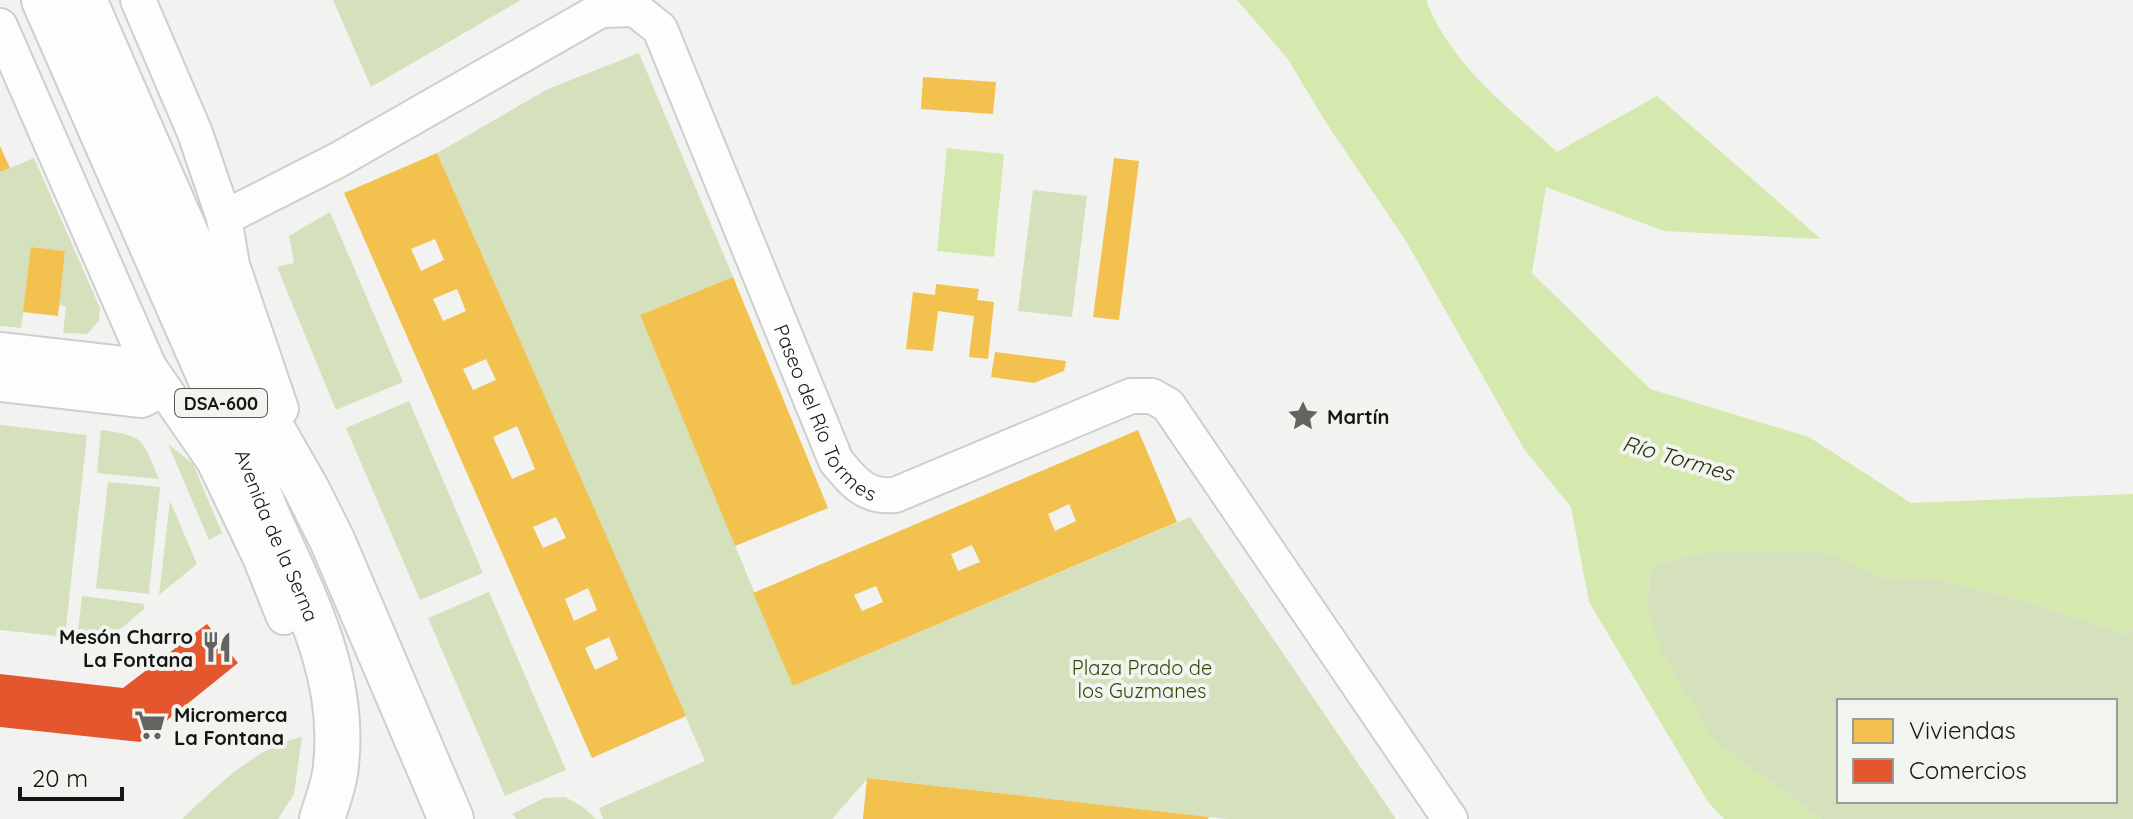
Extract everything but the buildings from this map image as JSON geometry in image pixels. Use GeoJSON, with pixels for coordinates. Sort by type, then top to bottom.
{"type":"FeatureCollection","features":[{"type":"Feature","properties":{"kind":"main road","name":"Avenida de la Serna"},"geometry":{"type":"LineString","coordinates":[[44,0],[312,613],[325,652],[336,706],[336,767],[322,819]]}},
{"type":"Feature","properties":{"kind":"main road","name":"Avenida de la Serna"},"geometry":{"type":"LineString","coordinates":[[84,0],[268,422],[332,540],[451,819]]}},
{"type":"Feature","properties":{"kind":"street","name":"Avenida de la Serna"},"geometry":{"type":"LineString","coordinates":[[138,0],[195,133],[224,218],[232,265],[307,490]]}},
{"type":"Feature","properties":{"kind":"street","name":"Paseo del Río Tormes"},"geometry":{"type":"LineString","coordinates":[[224,218],[338,160],[601,10],[635,9],[660,29],[836,461],[851,479],[865,491],[881,496],[895,495],[1131,396],[1152,396],[1168,405],[1450,819]]}},
{"type":"Feature","properties":{"kind":"street","name":"Avenida de la Serna"},"geometry":{"type":"LineString","coordinates":[[0,26],[156,378],[214,461],[260,557],[284,617]]}},
{"type":"Feature","properties":{"kind":"street"},"geometry":{"type":"LineString","coordinates":[[0,350],[156,378],[142,400],[0,384]]}},
{"type":"Feature","properties":{"kind":"green space"},"geometry":{"type":"Polygon","coordinates":[[[333,0],[521,0],[371,87],[333,0]]]}},
{"type":"Feature","properties":{"kind":"green space","name":"Plaza Prado de los Guzmanes"},"geometry":{"type":"Polygon","coordinates":[[[639,53],[733,277],[640,315],[793,686],[1190,517],[1396,819],[1226,819],[868,778],[832,819],[603,819],[599,808],[705,761],[437,153],[548,89],[639,53]]]}},
{"type":"Feature","properties":{"kind":"green space"},"geometry":{"type":"Polygon","coordinates":[[[34,158],[100,308],[99,321],[87,334],[63,333],[66,307],[59,305],[65,251],[32,247],[21,328],[0,326],[0,172],[34,158]]]}},
{"type":"Feature","properties":{"kind":"green space"},"geometry":{"type":"Polygon","coordinates":[[[1033,190],[1087,196],[1072,317],[1018,311],[1033,190]]]}},
{"type":"Feature","properties":{"kind":"green space"},"geometry":{"type":"Polygon","coordinates":[[[330,212],[403,382],[336,410],[277,267],[294,263],[289,236],[330,212]]]}},
{"type":"Feature","properties":{"kind":"green space"},"geometry":{"type":"Polygon","coordinates":[[[409,401],[483,573],[420,600],[346,428],[409,401]]]}},
{"type":"Feature","properties":{"kind":"green space"},"geometry":{"type":"Polygon","coordinates":[[[0,425],[87,435],[65,637],[0,630],[0,425]]]}},
{"type":"Feature","properties":{"kind":"green space"},"geometry":{"type":"Polygon","coordinates":[[[101,430],[127,435],[140,442],[159,479],[97,473],[101,430]]]}},
{"type":"Feature","properties":{"kind":"green space"},"geometry":{"type":"Polygon","coordinates":[[[168,444],[193,464],[222,533],[209,540],[168,444]]]}},
{"type":"Feature","properties":{"kind":"green space"},"geometry":{"type":"Polygon","coordinates":[[[108,482],[160,487],[149,594],[96,588],[108,482]]]}},
{"type":"Feature","properties":{"kind":"green space"},"geometry":{"type":"Polygon","coordinates":[[[170,501],[197,564],[159,595],[170,501]]]}},
{"type":"Feature","properties":{"kind":"green space"},"geometry":{"type":"Polygon","coordinates":[[[1708,551],[1822,551],[1883,577],[1943,580],[2127,634],[2133,627],[2133,819],[1821,819],[1714,741],[1661,652],[1646,606],[1652,565],[1708,551]]]}},
{"type":"Feature","properties":{"kind":"green space"},"geometry":{"type":"Polygon","coordinates":[[[489,592],[566,770],[505,796],[428,618],[489,592]]]}},
{"type":"Feature","properties":{"kind":"green space"},"geometry":{"type":"Polygon","coordinates":[[[82,596],[144,604],[144,609],[104,643],[77,639],[82,596]]]}},
{"type":"Feature","properties":{"kind":"green space"},"geometry":{"type":"Polygon","coordinates":[[[302,737],[294,794],[278,819],[182,819],[252,759],[302,737]]]}},
{"type":"Feature","properties":{"kind":"green space"},"geometry":{"type":"Polygon","coordinates":[[[565,797],[596,819],[517,819],[512,814],[544,798],[565,797]]]}},
{"type":"Feature","properties":{"kind":"water","name":"Río Tormes"},"geometry":{"type":"Polygon","coordinates":[[[1237,0],[1426,0],[1437,23],[1465,64],[1500,101],[1557,152],[1657,96],[1821,239],[1664,231],[1546,187],[1532,273],[1650,389],[1809,437],[1911,503],[2133,494],[2133,627],[2127,634],[1943,580],[1883,577],[1821,551],[1708,551],[1652,565],[1646,606],[1661,651],[1714,741],[1821,819],[1724,819],[1708,802],[1589,602],[1571,507],[1524,449],[1406,241],[1327,124],[1287,58],[1237,0]]]}},
{"type":"Feature","properties":{"kind":"water"},"geometry":{"type":"Polygon","coordinates":[[[947,148],[1004,154],[994,257],[937,251],[947,148]]]}},
{"type":"Feature","properties":{"kind":"place","name":"Martín"},"geometry":{"type":"Point","coordinates":[1303,416]}},
{"type":"Feature","properties":{"kind":"place","name":"Mesón Charro La Fontana"},"geometry":{"type":"Point","coordinates":[217,647]}},
{"type":"Feature","properties":{"kind":"place","name":"Micromerca La Fontana"},"geometry":{"type":"Point","coordinates":[150,725]}}]}
